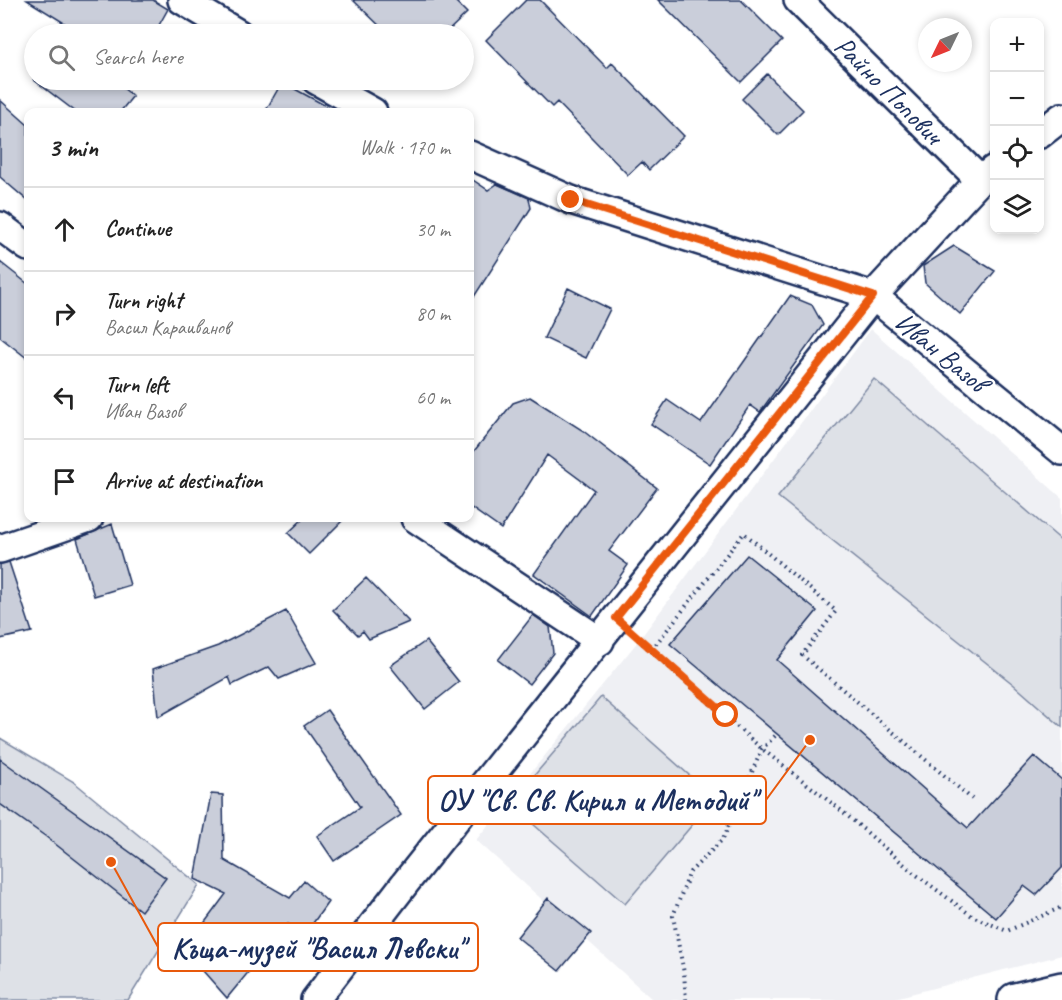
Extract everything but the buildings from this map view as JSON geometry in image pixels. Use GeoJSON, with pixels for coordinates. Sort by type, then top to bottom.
{"type":"FeatureCollection","features":[{"type":"Feature","properties":{"kind":"street"},"geometry":{"type":"LineString","coordinates":[[182,0],[222,24]]}},
{"type":"Feature","properties":{"kind":"street","name":"Райно Попович"},"geometry":{"type":"LineString","coordinates":[[798,0],[987,174]]}},
{"type":"Feature","properties":{"kind":"street"},"geometry":{"type":"LineString","coordinates":[[334,90],[366,108]]}},
{"type":"Feature","properties":{"kind":"street"},"geometry":{"type":"LineString","coordinates":[[1044,131],[1062,117]]}},
{"type":"Feature","properties":{"kind":"street","name":"Иван Вазов"},"geometry":{"type":"LineString","coordinates":[[474,157],[571,200],[873,296],[1062,451]]}},
{"type":"Feature","properties":{"kind":"street"},"geometry":{"type":"LineString","coordinates":[[315,1000],[413,873],[873,296],[987,174]]}},
{"type":"Feature","properties":{"kind":"street"},"geometry":{"type":"LineString","coordinates":[[0,226],[24,244]]}},
{"type":"Feature","properties":{"kind":"street"},"geometry":{"type":"LineString","coordinates":[[0,549],[78,522]]}},
{"type":"Feature","properties":{"kind":"street"},"geometry":{"type":"LineString","coordinates":[[421,522],[600,641]]}},
{"type":"Feature","properties":{"kind":"street"},"geometry":{"type":"LineString","coordinates":[[1015,1000],[1062,989]]}},
{"type":"Feature","properties":{"kind":"path"},"geometry":{"type":"LineString","coordinates":[[652,649],[744,533],[836,611],[802,655],[972,799]]}},
{"type":"Feature","properties":{"kind":"path"},"geometry":{"type":"LineString","coordinates":[[616,618],[762,748],[842,811],[914,873],[972,916],[1007,932],[1062,907]]}},
{"type":"Feature","properties":{"kind":"path"},"geometry":{"type":"LineString","coordinates":[[686,1000],[684,974],[673,916],[690,872],[723,839],[762,748],[777,734]]}},
{"type":"Feature","properties":{"kind":"shaded area"},"geometry":{"type":"Polygon","coordinates":[[[871,329],[1062,498],[1062,955],[887,1000],[653,1000],[476,840],[639,640],[871,329]]]}},
{"type":"Feature","properties":{"kind":"shaded area"},"geometry":{"type":"Polygon","coordinates":[[[874,379],[1062,541],[1062,727],[1013,684],[778,497],[874,379]]]}},
{"type":"Feature","properties":{"kind":"shaded area"},"geometry":{"type":"Polygon","coordinates":[[[601,697],[715,798],[625,904],[510,804],[601,697]]]}},
{"type":"Feature","properties":{"kind":"shaded area"},"geometry":{"type":"Polygon","coordinates":[[[0,738],[74,782],[199,885],[128,1000],[0,1000],[0,738]]]}},
{"type":"Feature","properties":{"kind":"place","name":"ОУ \"Св. Св. Кирил и Методий\""},"geometry":{"type":"Point","coordinates":[810,740]}},
{"type":"Feature","properties":{"kind":"place","name":"Къща-музей \"Васил Левски\""},"geometry":{"type":"Point","coordinates":[111,862]}},
{"type":"Feature","properties":{"kind":"route"},"geometry":{"type":"LineString","coordinates":[[571,200],[873,296],[616,618],[726,715]]}}]}
